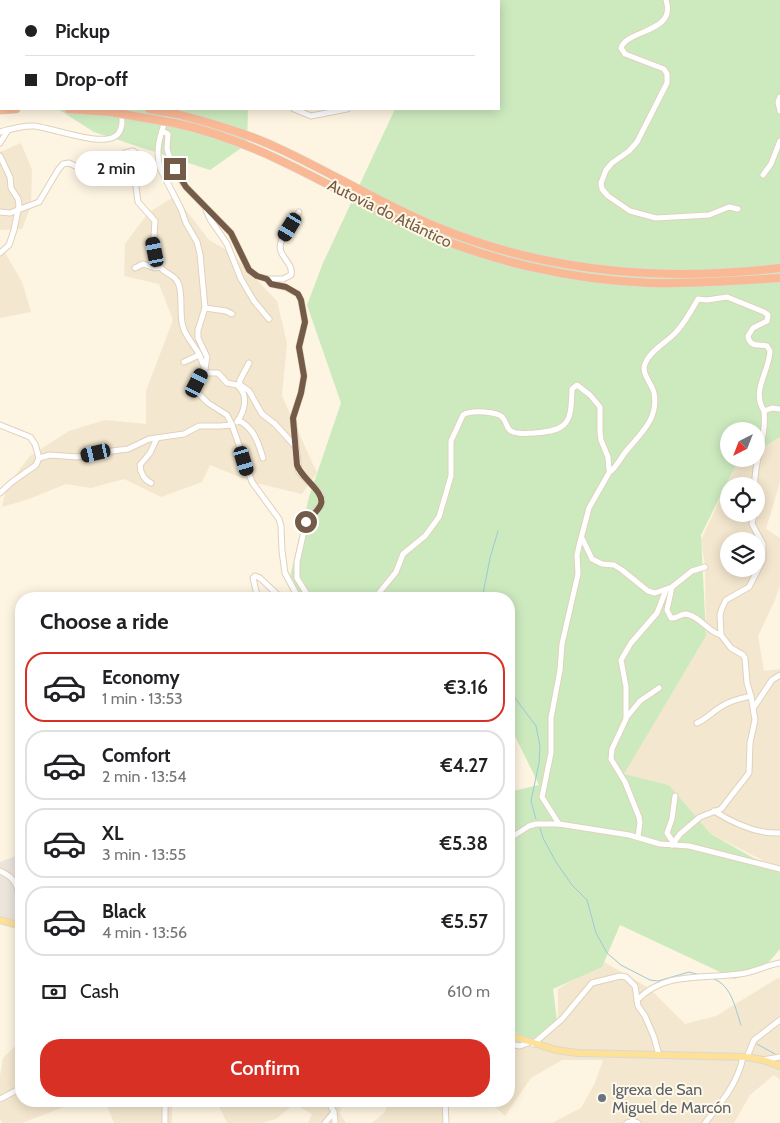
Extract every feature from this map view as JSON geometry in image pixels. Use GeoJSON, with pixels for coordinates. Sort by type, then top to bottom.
{"type":"FeatureCollection","features":[{"type":"Feature","properties":{"kind":"highway","name":"Autovía do Atlántico"},"geometry":{"type":"LineString","coordinates":[[83,110],[111,112],[174,123],[206,131],[250,146],[295,166],[414,227],[465,248],[514,263],[562,273],[634,282],[709,283],[780,278]]}},
{"type":"Feature","properties":{"kind":"highway","name":"Autovía do Atlántico"},"geometry":{"type":"LineString","coordinates":[[154,110],[216,124],[260,140],[432,225],[483,244],[530,257],[586,268],[631,273],[722,274],[780,268]]}},
{"type":"Feature","properties":{"kind":"main road"},"geometry":{"type":"LineString","coordinates":[[0,920],[15,924]]}},
{"type":"Feature","properties":{"kind":"main road"},"geometry":{"type":"LineString","coordinates":[[515,1037],[556,1050],[578,1053],[745,1057],[763,1060],[780,1066]]}},
{"type":"Feature","properties":{"kind":"street"},"geometry":{"type":"LineString","coordinates":[[666,0],[668,8],[664,18],[653,28],[624,41],[621,48],[625,54],[664,69],[668,74],[667,83],[637,142],[606,170],[601,183],[602,189],[608,196],[626,209],[636,214],[656,218],[709,216],[729,207],[738,209]]}},
{"type":"Feature","properties":{"kind":"street"},"geometry":{"type":"LineString","coordinates":[[780,96],[778,102],[780,111]]}},
{"type":"Feature","properties":{"kind":"street"},"geometry":{"type":"LineString","coordinates":[[0,132],[32,126],[105,140],[116,136],[120,130],[122,122],[121,110]]}},
{"type":"Feature","properties":{"kind":"street"},"geometry":{"type":"LineString","coordinates":[[169,110],[158,146],[157,158],[200,251],[204,308],[198,330],[198,338],[207,358],[197,383],[198,393],[208,403],[227,415],[233,425],[252,482],[279,519],[285,573],[295,592]]}},
{"type":"Feature","properties":{"kind":"street"},"geometry":{"type":"LineString","coordinates":[[296,110],[311,116],[342,110]]}},
{"type":"Feature","properties":{"kind":"street"},"geometry":{"type":"LineString","coordinates":[[0,143],[8,130]]}},
{"type":"Feature","properties":{"kind":"street"},"geometry":{"type":"LineString","coordinates":[[162,131],[168,134],[167,148],[180,179],[231,233],[249,270],[257,276],[267,279],[283,279],[291,275],[291,267],[280,252],[281,242],[299,212]]}},
{"type":"Feature","properties":{"kind":"street"},"geometry":{"type":"LineString","coordinates":[[763,175],[771,164],[780,141]]}},
{"type":"Feature","properties":{"kind":"street"},"geometry":{"type":"LineString","coordinates":[[0,212],[10,213],[18,211],[39,202],[63,164],[69,163],[88,172],[93,172],[125,153],[133,151],[137,154],[139,161],[136,180],[138,202],[155,221],[152,238],[157,260],[160,267],[178,282],[182,299],[183,328],[199,355],[203,371]]}},
{"type":"Feature","properties":{"kind":"street"},"geometry":{"type":"LineString","coordinates":[[0,156],[10,177],[12,191],[18,199],[18,211],[14,230],[9,245],[0,253]]}},
{"type":"Feature","properties":{"kind":"street"},"geometry":{"type":"LineString","coordinates":[[206,208],[210,219],[227,244],[241,279],[254,301],[269,319]]}},
{"type":"Feature","properties":{"kind":"street"},"geometry":{"type":"LineString","coordinates":[[135,268],[143,264],[155,268],[160,267]]}},
{"type":"Feature","properties":{"kind":"street"},"geometry":{"type":"LineString","coordinates":[[267,279],[271,284],[286,287],[298,294],[305,322],[299,347],[304,376],[293,418],[299,472],[320,493],[322,499],[321,505],[306,522],[300,542],[297,578],[306,592]]}},
{"type":"Feature","properties":{"kind":"street"},"geometry":{"type":"LineString","coordinates":[[558,824],[542,798],[549,765],[551,718],[560,670],[562,644],[569,606],[578,574],[577,555],[589,508],[610,471],[645,430],[652,416],[654,398],[652,386],[645,372],[645,364],[651,355],[679,330],[698,299],[707,300],[727,296],[768,315],[767,321],[753,328],[748,336],[752,344],[767,346],[770,351],[765,375],[758,392],[759,401],[764,411],[764,436],[754,477]]}},
{"type":"Feature","properties":{"kind":"street"},"geometry":{"type":"LineString","coordinates":[[204,308],[226,311],[232,314]]}},
{"type":"Feature","properties":{"kind":"street"},"geometry":{"type":"LineString","coordinates":[[184,362],[199,355]]}},
{"type":"Feature","properties":{"kind":"street"},"geometry":{"type":"LineString","coordinates":[[238,386],[249,363]]}},
{"type":"Feature","properties":{"kind":"street"},"geometry":{"type":"LineString","coordinates":[[203,371],[218,373],[227,382],[242,386],[249,391],[262,414],[275,424],[296,446]]}},
{"type":"Feature","properties":{"kind":"street"},"geometry":{"type":"LineString","coordinates":[[380,592],[396,572],[403,554],[425,536],[438,517],[451,476],[451,441],[462,416],[466,413],[478,412],[499,415],[503,418],[509,430],[514,432],[540,432],[559,428],[569,418],[572,405],[572,389],[577,385],[590,395],[600,407],[601,440],[608,457],[610,471]]}},
{"type":"Feature","properties":{"kind":"street"},"geometry":{"type":"LineString","coordinates":[[39,458],[50,455],[77,457],[128,449],[144,441],[179,436],[201,425],[233,425],[238,420],[244,407],[242,390],[238,386]]}},
{"type":"Feature","properties":{"kind":"street"},"geometry":{"type":"LineString","coordinates":[[764,411],[772,408],[780,409]]}},
{"type":"Feature","properties":{"kind":"street"},"geometry":{"type":"LineString","coordinates":[[238,420],[251,429],[256,437],[263,458]]}},
{"type":"Feature","properties":{"kind":"street"},"geometry":{"type":"LineString","coordinates":[[0,425],[30,437],[35,444],[39,458],[36,465],[0,493]]}},
{"type":"Feature","properties":{"kind":"street"},"geometry":{"type":"LineString","coordinates":[[151,483],[145,479],[141,472],[140,464],[150,453],[157,438]]}},
{"type":"Feature","properties":{"kind":"street"},"geometry":{"type":"LineString","coordinates":[[721,635],[721,611],[724,603],[732,596],[749,587],[763,560],[763,544],[752,522]]}},
{"type":"Feature","properties":{"kind":"street"},"geometry":{"type":"LineString","coordinates":[[582,537],[589,555],[597,562],[614,566],[630,575],[651,593],[669,588],[692,571],[705,566]]}},
{"type":"Feature","properties":{"kind":"street"},"geometry":{"type":"LineString","coordinates":[[256,592],[253,578],[255,576],[260,578],[275,592]]}},
{"type":"Feature","properties":{"kind":"street"},"geometry":{"type":"LineString","coordinates":[[669,588],[669,616],[673,619],[680,615],[688,615],[698,620],[713,632],[721,635],[731,648],[744,656],[755,720],[750,743],[749,773],[733,792],[726,804],[703,815],[680,834],[672,844]]}},
{"type":"Feature","properties":{"kind":"street"},"geometry":{"type":"LineString","coordinates":[[626,719],[626,687],[622,660],[631,643],[658,612],[669,588]]}},
{"type":"Feature","properties":{"kind":"street"},"geometry":{"type":"LineString","coordinates":[[754,708],[772,680],[780,675]]}},
{"type":"Feature","properties":{"kind":"street"},"geometry":{"type":"LineString","coordinates":[[638,837],[639,817],[625,782],[611,759],[612,749],[626,719],[640,700],[659,688]]}},
{"type":"Feature","properties":{"kind":"street"},"geometry":{"type":"LineString","coordinates":[[697,723],[730,702],[751,696]]}},
{"type":"Feature","properties":{"kind":"street"},"geometry":{"type":"LineString","coordinates":[[672,844],[667,833],[672,819],[674,796]]}},
{"type":"Feature","properties":{"kind":"street"},"geometry":{"type":"LineString","coordinates":[[714,811],[758,831],[780,833]]}},
{"type":"Feature","properties":{"kind":"street"},"geometry":{"type":"LineString","coordinates":[[515,836],[529,826],[536,824],[558,824],[638,837],[660,844],[690,846],[780,869]]}},
{"type":"Feature","properties":{"kind":"street"},"geometry":{"type":"LineString","coordinates":[[0,871],[7,874],[15,882]]}},
{"type":"Feature","properties":{"kind":"street"},"geometry":{"type":"LineString","coordinates":[[637,1000],[649,988],[660,984],[694,976],[738,974],[780,963]]}},
{"type":"Feature","properties":{"kind":"street"},"geometry":{"type":"LineString","coordinates":[[515,1045],[520,1046],[530,1043],[562,1019],[585,990],[596,981],[620,976],[626,977],[635,986],[638,1006],[645,1016],[654,1037],[659,1055]]}},
{"type":"Feature","properties":{"kind":"street"},"geometry":{"type":"LineString","coordinates":[[705,1123],[731,1088],[754,1040],[780,1020]]}},
{"type":"Feature","properties":{"kind":"street"},"geometry":{"type":"LineString","coordinates":[[763,1060],[780,1057]]}},
{"type":"Feature","properties":{"kind":"street"},"geometry":{"type":"LineString","coordinates":[[0,1099],[15,1091]]}},
{"type":"Feature","properties":{"kind":"street"},"geometry":{"type":"LineString","coordinates":[[164,1107],[165,1123]]}},
{"type":"Feature","properties":{"kind":"street"},"geometry":{"type":"LineString","coordinates":[[331,1107],[336,1123]]}},
{"type":"Feature","properties":{"kind":"street"},"geometry":{"type":"LineString","coordinates":[[445,1107],[446,1123]]}},
{"type":"Feature","properties":{"kind":"street"},"geometry":{"type":"LineString","coordinates":[[325,1123],[334,1112]]}},
{"type":"Feature","properties":{"kind":"street"},"geometry":{"type":"LineString","coordinates":[[627,1123],[633,1121],[638,1123]]}},
{"type":"Feature","properties":{"kind":"shaded area"},"geometry":{"type":"Polygon","coordinates":[[[21,143],[32,170],[31,206],[22,229],[0,230],[0,152],[21,143]]]}},
{"type":"Feature","properties":{"kind":"shaded area"},"geometry":{"type":"Polygon","coordinates":[[[175,196],[209,240],[230,252],[277,301],[287,343],[282,396],[317,473],[302,494],[252,482],[210,465],[202,482],[161,497],[124,479],[91,488],[66,484],[29,499],[2,507],[7,486],[30,456],[69,431],[105,420],[146,424],[146,391],[173,320],[159,284],[124,276],[125,244],[148,213],[175,196]]]}},
{"type":"Feature","properties":{"kind":"shaded area"},"geometry":{"type":"Polygon","coordinates":[[[4,251],[22,282],[31,312],[0,318],[0,254],[4,251]]]}},
{"type":"Feature","properties":{"kind":"shaded area"},"geometry":{"type":"Polygon","coordinates":[[[780,437],[780,482],[766,529],[780,538],[780,585],[758,636],[764,671],[780,669],[780,871],[778,868],[711,834],[669,785],[623,774],[706,636],[705,567],[701,540],[720,499],[720,522],[765,522],[765,477],[730,477],[735,468],[765,468],[765,446],[780,437]]]}},
{"type":"Feature","properties":{"kind":"shaded area"},"geometry":{"type":"Polygon","coordinates":[[[15,856],[15,924],[0,920],[0,862],[15,856]]]}},
{"type":"Feature","properties":{"kind":"shaded area"},"geometry":{"type":"Polygon","coordinates":[[[604,962],[649,988],[685,1024],[716,1016],[778,978],[780,979],[780,1080],[774,1075],[750,1095],[734,1123],[552,1123],[581,1108],[595,1083],[603,1060],[562,1060],[531,1078],[515,1101],[515,1032],[532,1040],[558,1023],[558,989],[604,962]]]}},
{"type":"Feature","properties":{"kind":"shaded area"},"geometry":{"type":"Polygon","coordinates":[[[15,1046],[15,1107],[64,1107],[22,1123],[2,1123],[0,1118],[0,1076],[3,1058],[15,1046]]]}},
{"type":"Feature","properties":{"kind":"shaded area"},"geometry":{"type":"Polygon","coordinates":[[[107,1107],[172,1107],[172,1123],[114,1123],[107,1107]]]}},
{"type":"Feature","properties":{"kind":"shaded area"},"geometry":{"type":"Polygon","coordinates":[[[219,1107],[290,1107],[276,1119],[261,1123],[227,1123],[219,1107]]]}},
{"type":"Feature","properties":{"kind":"shaded area"},"geometry":{"type":"Polygon","coordinates":[[[299,1107],[341,1107],[340,1114],[346,1123],[308,1123],[312,1114],[299,1107]]]}},
{"type":"Feature","properties":{"kind":"shaded area"},"geometry":{"type":"Polygon","coordinates":[[[387,1107],[445,1107],[444,1123],[372,1123],[384,1113],[387,1107]]]}},
{"type":"Feature","properties":{"kind":"shaded area"},"geometry":{"type":"Polygon","coordinates":[[[495,1107],[511,1107],[505,1116],[495,1107]]]}},
{"type":"Feature","properties":{"kind":"green space"},"geometry":{"type":"Polygon","coordinates":[[[500,0],[780,0],[780,437],[765,446],[765,422],[720,422],[720,468],[734,468],[730,477],[720,477],[720,497],[701,535],[706,636],[624,774],[669,785],[711,834],[780,873],[780,949],[769,962],[735,979],[620,925],[602,967],[553,989],[557,1021],[532,1040],[515,1032],[515,791],[539,785],[515,736],[515,592],[291,592],[288,585],[309,497],[341,403],[307,305],[323,263],[395,110],[500,110],[500,0]]]}},
{"type":"Feature","properties":{"kind":"green space"},"geometry":{"type":"Polygon","coordinates":[[[60,110],[248,110],[247,144],[210,170],[94,132],[60,110]]]}},
{"type":"Feature","properties":{"kind":"waterway"},"geometry":{"type":"LineString","coordinates":[[483,592],[498,531]]}},
{"type":"Feature","properties":{"kind":"waterway"},"geometry":{"type":"LineString","coordinates":[[515,698],[536,726],[540,746],[539,763],[531,801],[536,819]]}},
{"type":"Feature","properties":{"kind":"waterway"},"geometry":{"type":"LineString","coordinates":[[540,828],[543,838],[556,862],[572,885],[587,900],[596,933],[607,953],[621,965],[650,980],[658,981],[689,972],[700,975]]}},
{"type":"Feature","properties":{"kind":"waterway"},"geometry":{"type":"LineString","coordinates":[[714,979],[720,982],[729,992],[741,1025]]}},
{"type":"Feature","properties":{"kind":"waterway"},"geometry":{"type":"LineString","coordinates":[[757,1044],[775,1054]]}},
{"type":"Feature","properties":{"kind":"place","name":"Igrexa de San Miguel de Marcón"},"geometry":{"type":"Point","coordinates":[602,1098]}},
{"type":"Feature","properties":{"kind":"route"},"geometry":{"type":"LineString","coordinates":[[175,169],[186,187],[197,196],[231,233],[249,270],[257,276],[267,279],[271,284],[293,290],[301,300],[305,322],[299,347],[304,376],[298,406],[293,418],[297,465],[299,472],[320,493],[322,499],[321,505],[306,522]]}}]}
